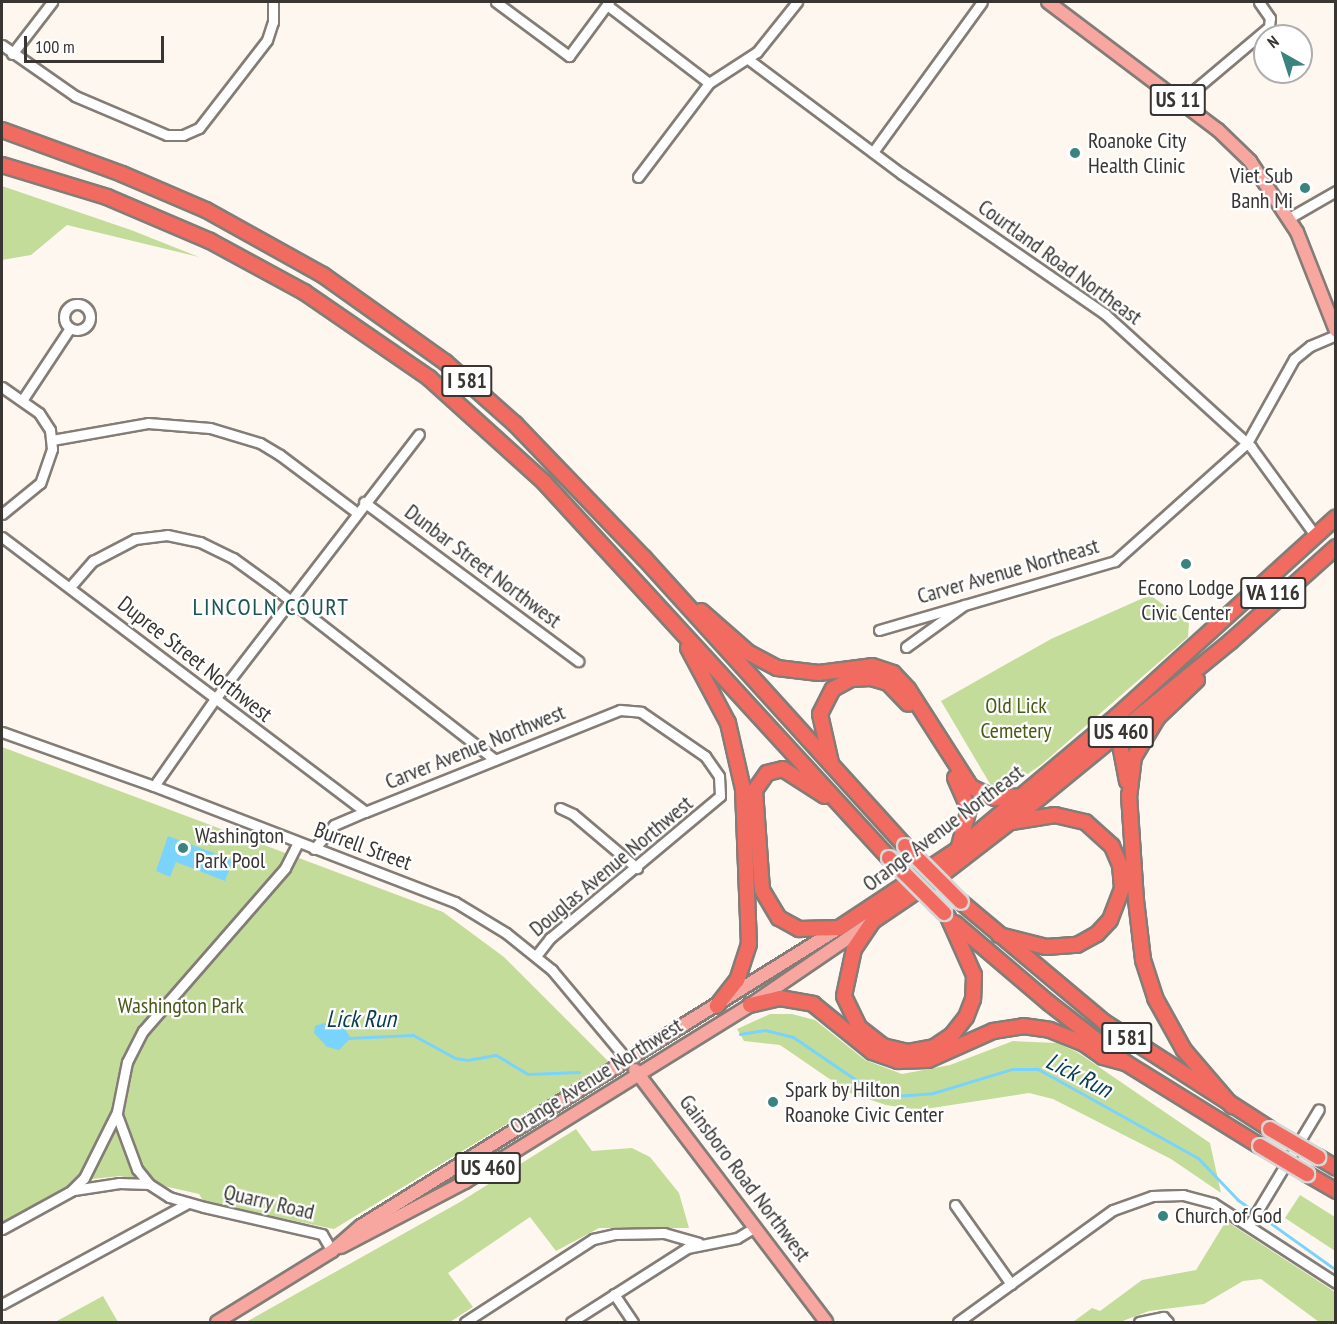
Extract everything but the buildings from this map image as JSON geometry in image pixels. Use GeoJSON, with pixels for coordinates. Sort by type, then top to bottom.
{"type":"FeatureCollection","features":[{"type":"Feature","properties":{"kind":"highway","name":"I 581"},"geometry":{"type":"LineString","coordinates":[[2,130],[112,170],[206,210],[303,262],[367,303],[445,362],[515,424],[660,575],[905,846],[995,933],[1104,1022],[1232,1106],[1335,1168]]}},
{"type":"Feature","properties":{"kind":"highway","name":"I 581"},"geometry":{"type":"LineString","coordinates":[[2,165],[107,197],[210,241],[273,274],[361,328],[429,378],[501,439],[889,858],[946,915],[1048,1004],[1126,1063],[1335,1191]]}},
{"type":"Feature","properties":{"kind":"highway","name":"Orange Avenue Northeast"},"geometry":{"type":"LineString","coordinates":[[840,928],[957,850],[1024,796],[1335,517]]}},
{"type":"Feature","properties":{"kind":"highway","name":"VA 116"},"geometry":{"type":"LineString","coordinates":[[1217,654],[1226,635],[1335,537]]}},
{"type":"Feature","properties":{"kind":"highway","name":"Orange Avenue Northeast"},"geometry":{"type":"LineString","coordinates":[[873,921],[944,873],[1010,822],[1217,654],[1335,547]]}},
{"type":"Feature","properties":{"kind":"highway","name":"VA 116"},"geometry":{"type":"LineString","coordinates":[[1285,592],[1335,558]]}},
{"type":"Feature","properties":{"kind":"highway"},"geometry":{"type":"LineString","coordinates":[[660,575],[764,663],[802,673],[872,666],[893,673],[908,689],[971,787],[995,798],[1024,796]]}},
{"type":"Feature","properties":{"kind":"highway"},"geometry":{"type":"LineString","coordinates":[[675,625],[728,723],[743,789],[749,944],[737,980],[717,1006]]}},
{"type":"Feature","properties":{"kind":"highway"},"geometry":{"type":"LineString","coordinates":[[1129,795],[1134,757],[1151,727],[1216,663],[1231,641]]}},
{"type":"Feature","properties":{"kind":"highway"},"geometry":{"type":"LineString","coordinates":[[833,768],[820,722],[827,696],[842,682],[859,677],[888,683],[906,700],[964,792],[969,818],[957,850]]}},
{"type":"Feature","properties":{"kind":"highway"},"geometry":{"type":"LineString","coordinates":[[1118,734],[1129,795],[1139,930],[1148,977],[1173,1034],[1232,1106]]}},
{"type":"Feature","properties":{"kind":"highway"},"geometry":{"type":"LineString","coordinates":[[838,802],[783,769],[761,777],[753,797],[759,876],[765,901],[779,918],[799,929],[840,928]]}},
{"type":"Feature","properties":{"kind":"highway"},"geometry":{"type":"LineString","coordinates":[[995,933],[1046,947],[1077,945],[1097,934],[1110,920],[1122,888],[1120,865],[1112,846],[1085,822],[1055,815],[1010,822]]}},
{"type":"Feature","properties":{"kind":"highway"},"geometry":{"type":"LineString","coordinates":[[873,921],[855,946],[847,968],[844,996],[854,1021],[867,1036],[883,1046],[908,1052],[944,1041],[960,1026],[971,1007],[974,975],[946,915]]}},
{"type":"Feature","properties":{"kind":"highway"},"geometry":{"type":"LineString","coordinates":[[750,1005],[780,998],[813,1004],[872,1052],[898,1061],[928,1060],[993,1031],[1023,1026],[1050,1030],[1083,1043],[1103,1057],[1126,1063]]}},
{"type":"Feature","properties":{"kind":"main road","name":"US 11"},"geometry":{"type":"LineString","coordinates":[[1048,2],[1180,102],[1250,161],[1289,218],[1335,333]]}},
{"type":"Feature","properties":{"kind":"main road","name":"Orange Avenue Northwest"},"geometry":{"type":"LineString","coordinates":[[216,1323],[332,1251],[435,1200],[750,1005],[873,921]]}},
{"type":"Feature","properties":{"kind":"main road","name":"Orange Avenue Northwest"},"geometry":{"type":"LineString","coordinates":[[332,1251],[361,1227],[840,928]]}},
{"type":"Feature","properties":{"kind":"main road","name":"Gainsboro Road Northwest"},"geometry":{"type":"LineString","coordinates":[[628,1061],[826,1323]]}},
{"type":"Feature","properties":{"kind":"street"},"geometry":{"type":"LineString","coordinates":[[12,54],[52,2]]}},
{"type":"Feature","properties":{"kind":"street"},"geometry":{"type":"LineString","coordinates":[[2,45],[55,84],[97,106],[167,135],[186,134],[199,128],[267,40],[273,22],[273,2]]}},
{"type":"Feature","properties":{"kind":"street"},"geometry":{"type":"LineString","coordinates":[[495,2],[569,56],[608,3],[709,83]]}},
{"type":"Feature","properties":{"kind":"street"},"geometry":{"type":"LineString","coordinates":[[638,177],[709,83],[748,59],[797,2]]}},
{"type":"Feature","properties":{"kind":"street"},"geometry":{"type":"LineString","coordinates":[[873,152],[982,2]]}},
{"type":"Feature","properties":{"kind":"street"},"geometry":{"type":"LineString","coordinates":[[1180,102],[1269,27],[1270,18],[1259,2]]}},
{"type":"Feature","properties":{"kind":"street","name":"Courtland Road Northeast"},"geometry":{"type":"LineString","coordinates":[[748,59],[873,152],[1105,314],[1247,443],[1316,534]]}},
{"type":"Feature","properties":{"kind":"street"},"geometry":{"type":"LineString","coordinates":[[1289,218],[1335,191]]}},
{"type":"Feature","properties":{"kind":"street"},"geometry":{"type":"LineString","coordinates":[[23,399],[70,328]]}},
{"type":"Feature","properties":{"kind":"street","name":"Carver Avenue Northeast"},"geometry":{"type":"LineString","coordinates":[[879,630],[970,600],[1115,561],[1247,443],[1294,358],[1310,346],[1335,333]]}},
{"type":"Feature","properties":{"kind":"street"},"geometry":{"type":"LineString","coordinates":[[2,387],[23,399],[45,420],[52,440],[51,460],[44,476],[2,514]]}},
{"type":"Feature","properties":{"kind":"street"},"geometry":{"type":"LineString","coordinates":[[52,440],[148,423],[210,428],[260,443],[280,455],[356,512]]}},
{"type":"Feature","properties":{"kind":"street"},"geometry":{"type":"LineString","coordinates":[[154,786],[215,699],[418,434]]}},
{"type":"Feature","properties":{"kind":"street","name":"Dunbar Street Northwest"},"geometry":{"type":"LineString","coordinates":[[364,502],[578,661]]}},
{"type":"Feature","properties":{"kind":"street"},"geometry":{"type":"LineString","coordinates":[[70,587],[106,552],[135,539],[167,535],[200,542],[233,558],[495,760]]}},
{"type":"Feature","properties":{"kind":"street","name":"Dupree Street Northwest"},"geometry":{"type":"LineString","coordinates":[[2,537],[365,812]]}},
{"type":"Feature","properties":{"kind":"street"},"geometry":{"type":"LineString","coordinates":[[906,647],[970,600]]}},
{"type":"Feature","properties":{"kind":"street","name":"Carver Avenue Northwest"},"geometry":{"type":"LineString","coordinates":[[314,849],[334,825],[620,710],[641,712],[713,764],[719,776],[720,796],[712,806]]}},
{"type":"Feature","properties":{"kind":"street","name":"Burrell Street"},"geometry":{"type":"LineString","coordinates":[[2,732],[154,786],[455,903],[536,956],[599,1023],[628,1061]]}},
{"type":"Feature","properties":{"kind":"street","name":"Douglas Avenue Northwest"},"geometry":{"type":"LineString","coordinates":[[536,956],[550,938],[712,806]]}},
{"type":"Feature","properties":{"kind":"street"},"geometry":{"type":"LineString","coordinates":[[560,808],[573,814],[637,868]]}},
{"type":"Feature","properties":{"kind":"street"},"geometry":{"type":"LineString","coordinates":[[70,1191],[95,1161],[117,1112],[127,1062],[143,1031],[285,868],[298,843]]}},
{"type":"Feature","properties":{"kind":"street"},"geometry":{"type":"LineString","coordinates":[[1249,1225],[1318,1109]]}},
{"type":"Feature","properties":{"kind":"street"},"geometry":{"type":"LineString","coordinates":[[117,1112],[125,1141],[149,1184]]}},
{"type":"Feature","properties":{"kind":"street"},"geometry":{"type":"LineString","coordinates":[[2,1229],[70,1191],[119,1183],[149,1184]]}},
{"type":"Feature","properties":{"kind":"street","name":"Quarry Road"},"geometry":{"type":"LineString","coordinates":[[149,1184],[188,1203],[322,1234],[332,1251]]}},
{"type":"Feature","properties":{"kind":"street"},"geometry":{"type":"LineString","coordinates":[[958,1323],[1113,1210],[1140,1198],[1170,1194],[1198,1198],[1249,1225],[1335,1283]]}},
{"type":"Feature","properties":{"kind":"street"},"geometry":{"type":"LineString","coordinates":[[2,1304],[188,1203]]}},
{"type":"Feature","properties":{"kind":"street"},"geometry":{"type":"LineString","coordinates":[[955,1206],[1011,1284]]}},
{"type":"Feature","properties":{"kind":"street"},"geometry":{"type":"LineString","coordinates":[[465,1323],[593,1239],[615,1234],[664,1233],[699,1243],[738,1238],[755,1227]]}},
{"type":"Feature","properties":{"kind":"street"},"geometry":{"type":"LineString","coordinates":[[571,1323],[614,1294],[699,1243]]}},
{"type":"Feature","properties":{"kind":"street"},"geometry":{"type":"LineString","coordinates":[[614,1294],[633,1323]]}},
{"type":"Feature","properties":{"kind":"street"},"geometry":{"type":"LineString","coordinates":[[1139,1323],[1163,1317],[1168,1323]]}},
{"type":"Feature","properties":{"kind":"green space"},"geometry":{"type":"Polygon","coordinates":[[[2,186],[131,230],[199,257],[67,225],[31,255],[2,260],[2,186]]]}},
{"type":"Feature","properties":{"kind":"green space","name":"Old Lick Cemetery"},"geometry":{"type":"Polygon","coordinates":[[[1150,595],[1189,623],[1188,637],[1042,764],[1012,785],[993,789],[941,701],[1051,639],[1150,595]]]}},
{"type":"Feature","properties":{"kind":"green space","name":"Washington Park"},"geometry":{"type":"Polygon","coordinates":[[[2,747],[443,912],[504,957],[609,1062],[334,1229],[204,1202],[199,1194],[120,1176],[92,1179],[2,1227],[2,747]]]}},
{"type":"Feature","properties":{"kind":"green space"},"geometry":{"type":"Polygon","coordinates":[[[770,1014],[792,1014],[815,1020],[865,1060],[902,1074],[950,1065],[1013,1041],[1057,1043],[1077,1052],[1210,1143],[1221,1193],[1171,1159],[1053,1099],[1029,1093],[919,1110],[886,1105],[850,1093],[780,1045],[744,1041],[737,1029],[770,1014]]]}},
{"type":"Feature","properties":{"kind":"green space"},"geometry":{"type":"Polygon","coordinates":[[[576,1129],[592,1151],[632,1148],[650,1157],[679,1193],[689,1228],[599,1228],[556,1251],[530,1217],[448,1273],[473,1307],[450,1322],[246,1322],[460,1202],[576,1129]]]}},
{"type":"Feature","properties":{"kind":"green space"},"geometry":{"type":"Polygon","coordinates":[[[1300,1195],[1335,1217],[1335,1251],[1285,1218],[1300,1195]]]}},
{"type":"Feature","properties":{"kind":"green space"},"geometry":{"type":"Polygon","coordinates":[[[1226,1221],[1335,1292],[1335,1322],[1319,1322],[1261,1279],[1243,1281],[1204,1304],[1149,1311],[1120,1322],[1073,1322],[1092,1308],[1100,1311],[1142,1280],[1196,1270],[1226,1221]]]}},
{"type":"Feature","properties":{"kind":"green space"},"geometry":{"type":"Polygon","coordinates":[[[103,1296],[118,1322],[55,1322],[103,1296]]]}},
{"type":"Feature","properties":{"kind":"water","name":"Washington Park Pool"},"geometry":{"type":"Polygon","coordinates":[[[168,836],[233,860],[225,881],[176,862],[170,877],[156,871],[168,836]]]}},
{"type":"Feature","properties":{"kind":"water"},"geometry":{"type":"Polygon","coordinates":[[[324,1023],[344,1028],[351,1038],[339,1050],[327,1047],[314,1033],[315,1026],[324,1023]]]}},
{"type":"Feature","properties":{"kind":"waterway","name":"Lick Run"},"geometry":{"type":"LineString","coordinates":[[740,1034],[765,1030],[793,1037],[859,1082],[894,1096],[933,1093],[1012,1069],[1038,1069],[1198,1158],[1238,1200],[1336,1270]]}},
{"type":"Feature","properties":{"kind":"waterway","name":"Lick Run"},"geometry":{"type":"LineString","coordinates":[[348,1038],[413,1035],[455,1058],[467,1060],[496,1055],[528,1074],[579,1072]]}},
{"type":"Feature","properties":{"kind":"place","name":"Roanoke City Health Clinic"},"geometry":{"type":"Point","coordinates":[1075,153]}},
{"type":"Feature","properties":{"kind":"place","name":"Viet Sub Banh Mi"},"geometry":{"type":"Point","coordinates":[1305,188]}},
{"type":"Feature","properties":{"kind":"place","name":"Econo Lodge Civic Center"},"geometry":{"type":"Point","coordinates":[1186,564]}},
{"type":"Feature","properties":{"kind":"place","name":"Washington Park Pool"},"geometry":{"type":"Point","coordinates":[183,848]}},
{"type":"Feature","properties":{"kind":"place","name":"Spark by Hilton Roanoke Civic Center"},"geometry":{"type":"Point","coordinates":[773,1102]}},
{"type":"Feature","properties":{"kind":"place","name":"Church of God"},"geometry":{"type":"Point","coordinates":[1163,1216]}},
{"type":"Feature","properties":{"kind":"district","name":"LINCOLN COURT"},"geometry":{"type":"Point","coordinates":[271,607]}}]}
